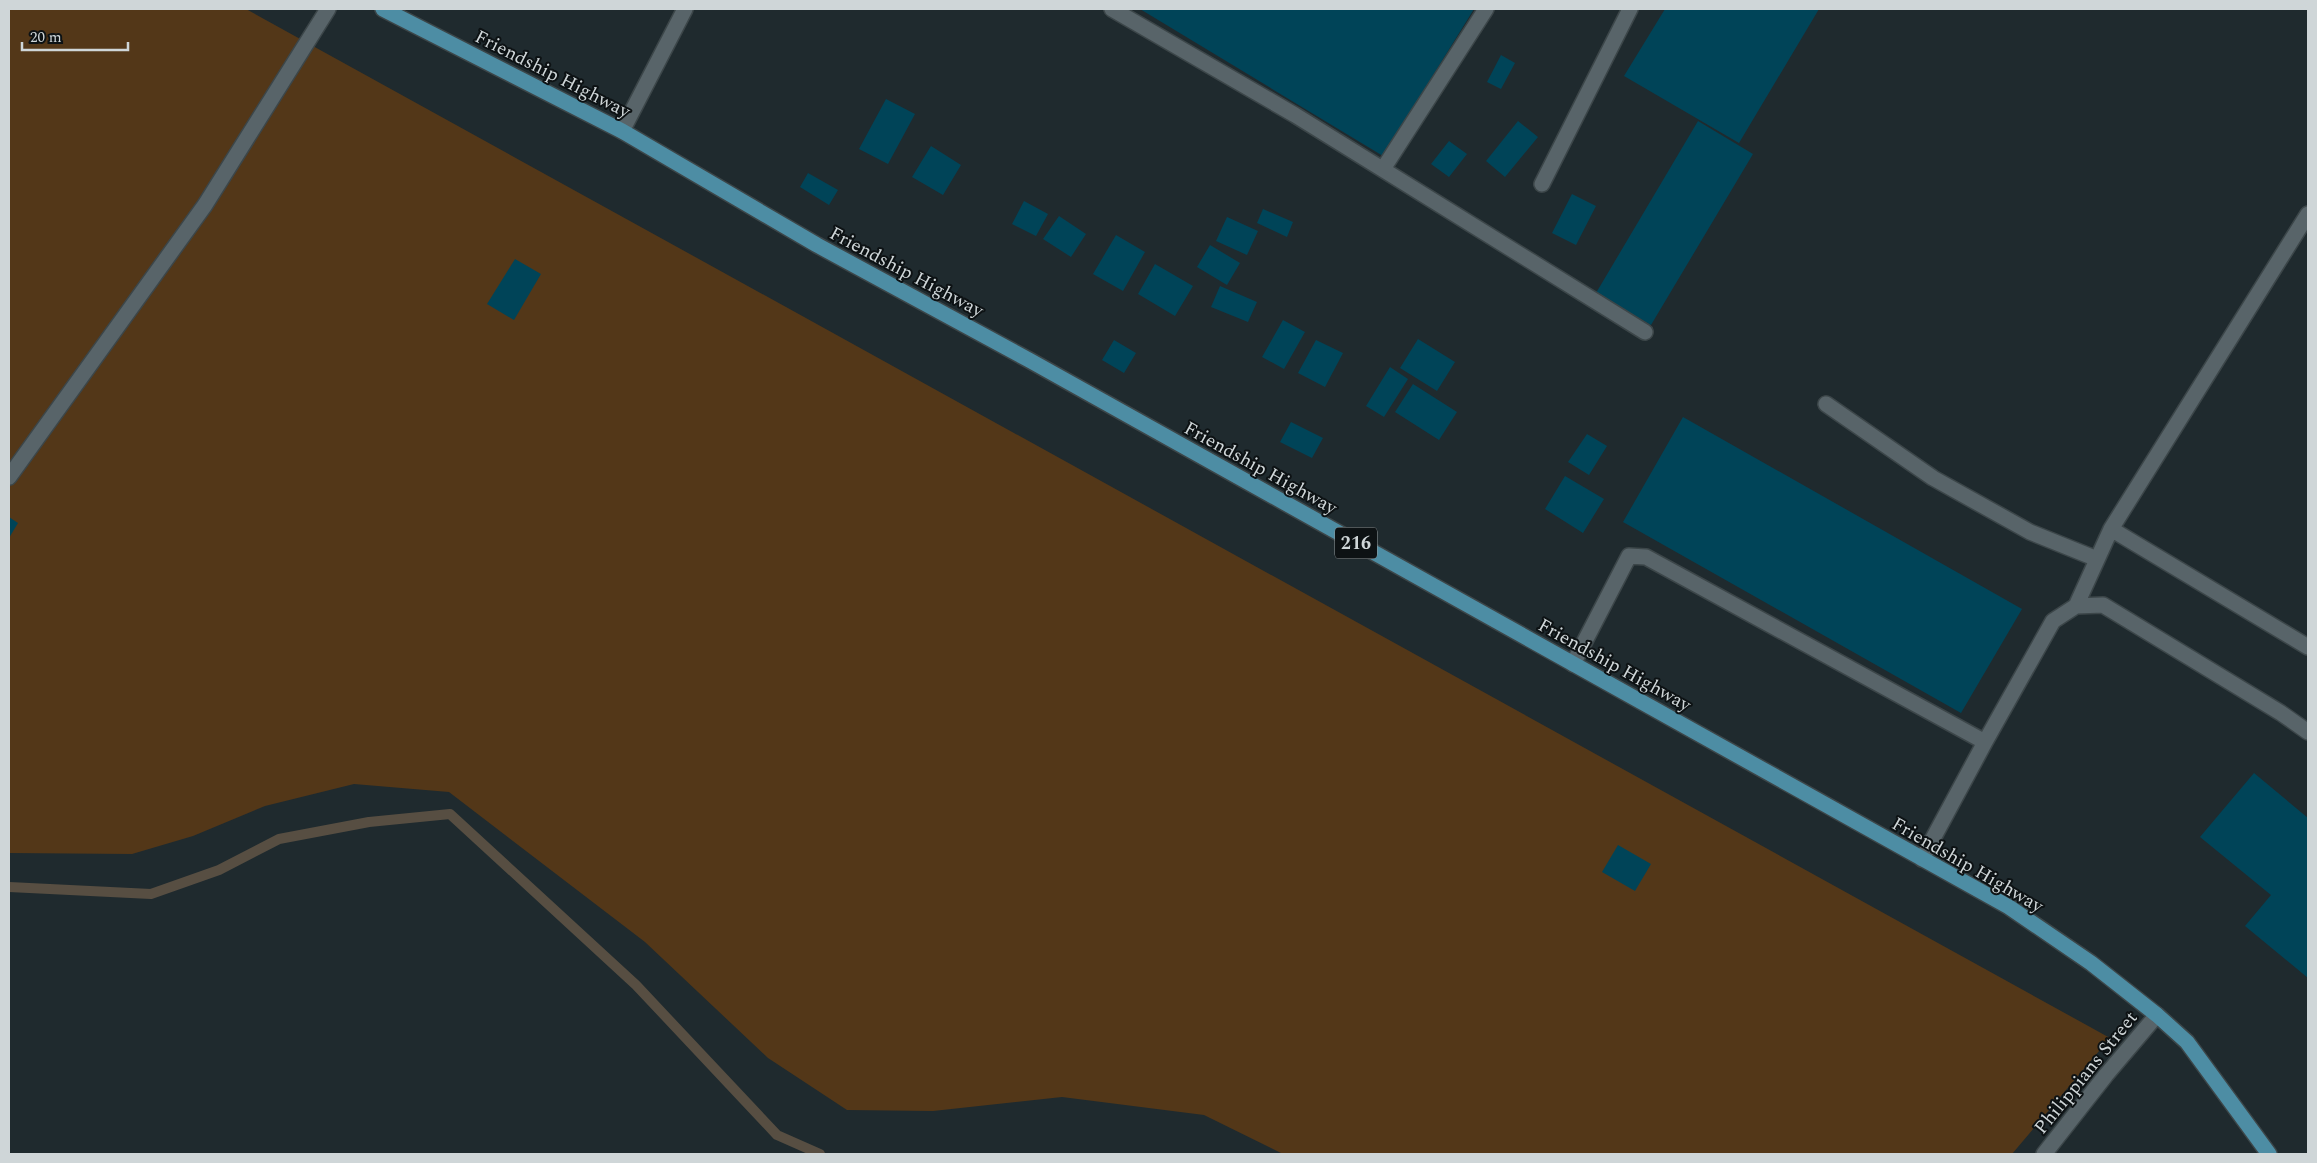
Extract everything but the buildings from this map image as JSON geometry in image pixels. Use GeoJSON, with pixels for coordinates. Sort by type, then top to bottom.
{"type":"FeatureCollection","features":[{"type":"Feature","properties":{"kind":"main road","name":"Friendship Highway"},"geometry":{"type":"LineString","coordinates":[[383,9],[622,131],[817,245],[1029,360],[2009,907],[2091,963],[2187,1042],[2269,1154]]}},
{"type":"Feature","properties":{"kind":"street"},"geometry":{"type":"LineString","coordinates":[[9,477],[205,205],[328,9]]}},
{"type":"Feature","properties":{"kind":"street"},"geometry":{"type":"LineString","coordinates":[[622,131],[685,9]]}},
{"type":"Feature","properties":{"kind":"street"},"geometry":{"type":"LineString","coordinates":[[1112,9],[1295,115],[1645,332]]}},
{"type":"Feature","properties":{"kind":"street"},"geometry":{"type":"LineString","coordinates":[[1383,169],[1486,9]]}},
{"type":"Feature","properties":{"kind":"street"},"geometry":{"type":"LineString","coordinates":[[1542,184],[1630,9]]}},
{"type":"Feature","properties":{"kind":"street"},"geometry":{"type":"LineString","coordinates":[[1922,859],[2053,622],[2076,606],[2111,529],[2308,214]]}},
{"type":"Feature","properties":{"kind":"street"},"geometry":{"type":"LineString","coordinates":[[1826,404],[1933,478],[2030,532],[2097,559]]}},
{"type":"Feature","properties":{"kind":"street"},"geometry":{"type":"LineString","coordinates":[[2111,529],[2308,648]]}},
{"type":"Feature","properties":{"kind":"street"},"geometry":{"type":"LineString","coordinates":[[1573,664],[1629,556],[1646,557],[1985,742]]}},
{"type":"Feature","properties":{"kind":"street"},"geometry":{"type":"LineString","coordinates":[[2076,606],[2103,605],[2281,713],[2308,732]]}},
{"type":"Feature","properties":{"kind":"street","name":"Philippians Street"},"geometry":{"type":"LineString","coordinates":[[2044,1154],[2106,1075],[2157,1016]]}},
{"type":"Feature","properties":{"kind":"shaded area"},"geometry":{"type":"Polygon","coordinates":[[[9,9],[246,9],[2110,1038],[2012,1154],[1283,1154],[1204,1115],[1062,1097],[933,1111],[847,1110],[768,1058],[645,942],[449,792],[354,784],[265,806],[193,836],[132,854],[9,853],[9,9]]]}},
{"type":"Feature","properties":{"kind":"waterway"},"geometry":{"type":"LineString","coordinates":[[9,887],[151,894],[219,870],[279,839],[369,822],[450,814],[636,985],[777,1135],[820,1154]]}}]}
